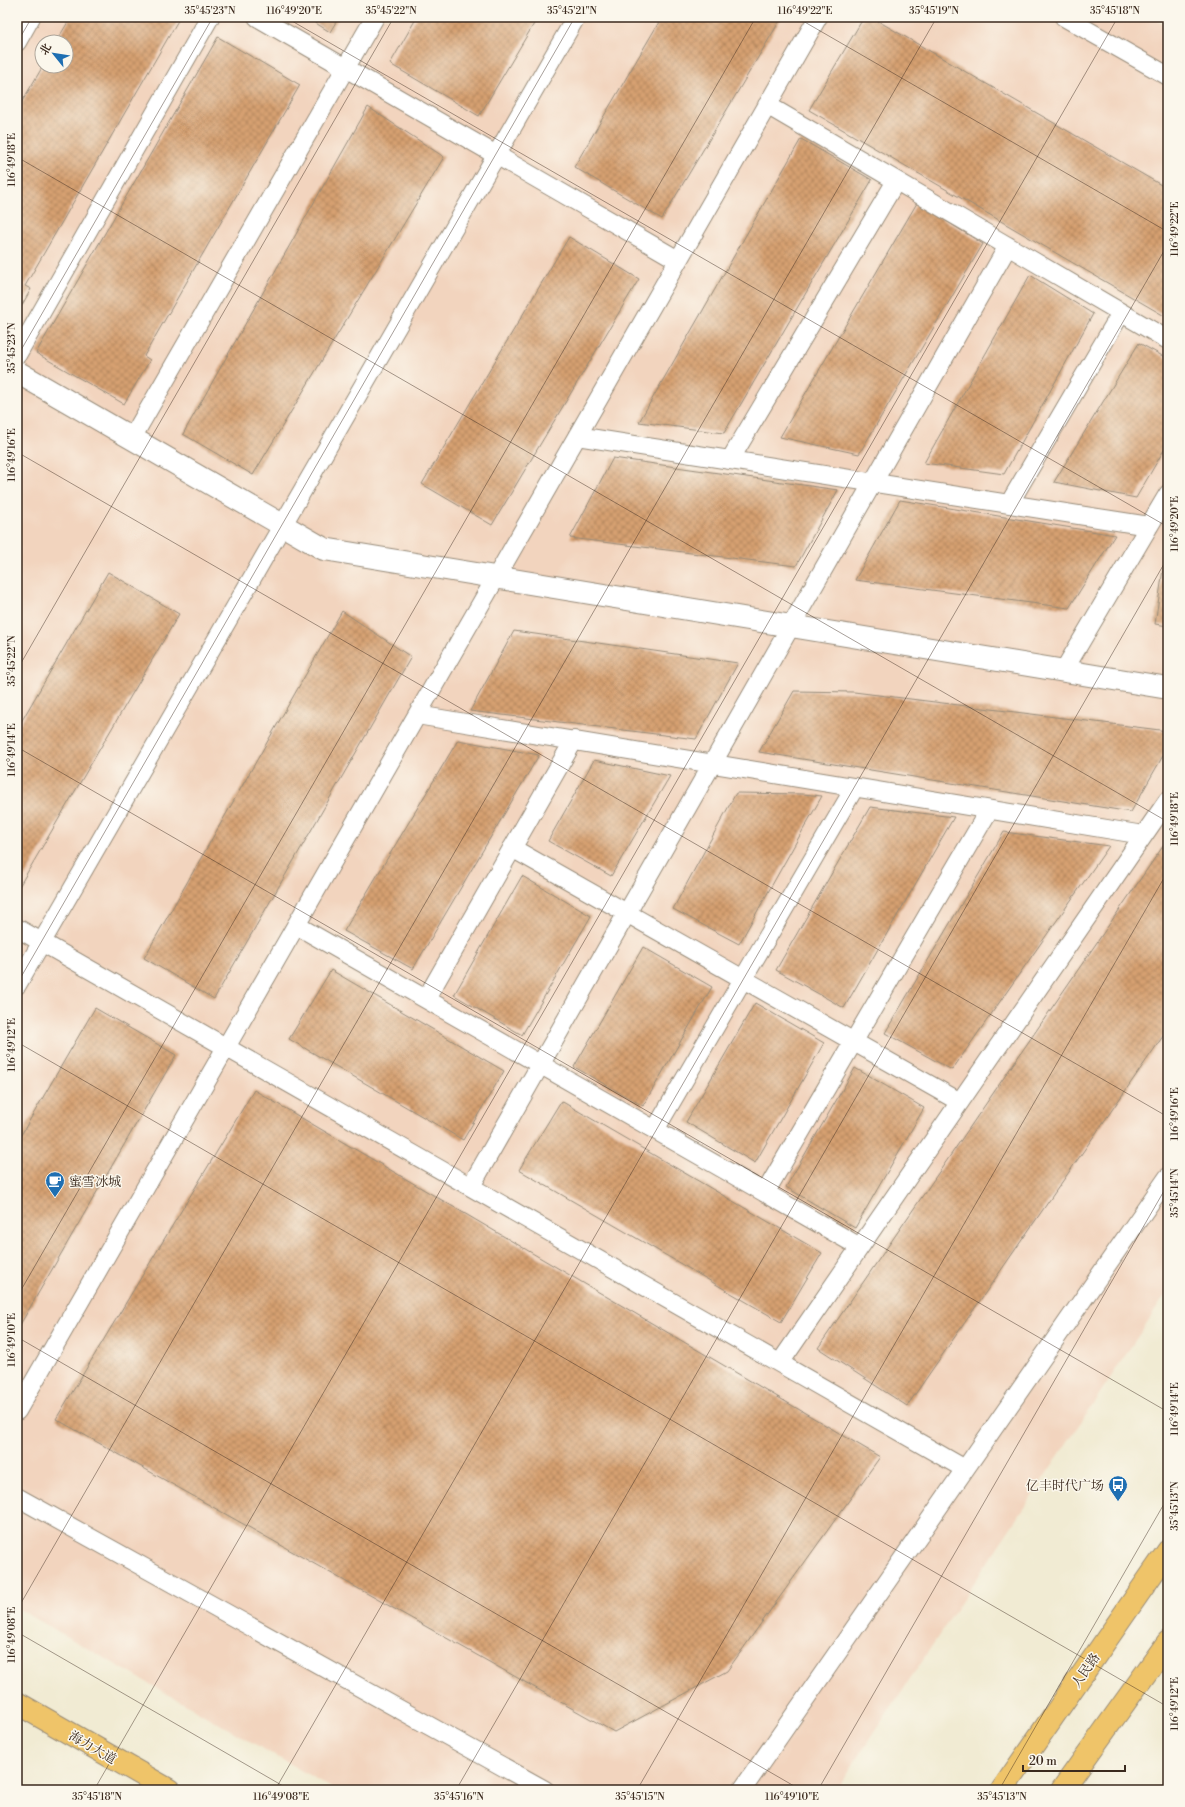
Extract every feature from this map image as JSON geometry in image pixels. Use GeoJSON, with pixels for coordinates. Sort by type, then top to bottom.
{"type":"FeatureCollection","features":[{"type":"Feature","properties":{"kind":"main road","name":"人民路"},"geometry":{"type":"LineString","coordinates":[[1002,1790],[1168,1551]]}},
{"type":"Feature","properties":{"kind":"main road"},"geometry":{"type":"LineString","coordinates":[[1062,1790],[1168,1642]]}},
{"type":"Feature","properties":{"kind":"main road","name":"海力大道"},"geometry":{"type":"LineString","coordinates":[[17,1703],[169,1790]]}},
{"type":"Feature","properties":{"kind":"street"},"geometry":{"type":"LineString","coordinates":[[17,372],[324,549],[1168,688]]}},
{"type":"Feature","properties":{"kind":"lane"},"geometry":{"type":"LineString","coordinates":[[17,42],[31,17]]}},
{"type":"Feature","properties":{"kind":"lane"},"geometry":{"type":"LineString","coordinates":[[17,355],[210,17]]}},
{"type":"Feature","properties":{"kind":"lane"},"geometry":{"type":"LineString","coordinates":[[257,17],[678,260]]}},
{"type":"Feature","properties":{"kind":"lane"},"geometry":{"type":"LineString","coordinates":[[132,438],[375,17]]}},
{"type":"Feature","properties":{"kind":"lane"},"geometry":{"type":"LineString","coordinates":[[17,985],[576,17]]}},
{"type":"Feature","properties":{"kind":"lane"},"geometry":{"type":"LineString","coordinates":[[17,1411],[818,17]]}},
{"type":"Feature","properties":{"kind":"lane"},"geometry":{"type":"LineString","coordinates":[[1064,17],[1168,76]]}},
{"type":"Feature","properties":{"kind":"lane"},"geometry":{"type":"LineString","coordinates":[[767,105],[1168,340]]}},
{"type":"Feature","properties":{"kind":"lane"},"geometry":{"type":"LineString","coordinates":[[730,460],[896,181]]}},
{"type":"Feature","properties":{"kind":"lane"},"geometry":{"type":"LineString","coordinates":[[471,1186],[1008,246]]}},
{"type":"Feature","properties":{"kind":"lane"},"geometry":{"type":"LineString","coordinates":[[1009,504],[1121,312]]}},
{"type":"Feature","properties":{"kind":"lane"},"geometry":{"type":"LineString","coordinates":[[577,436],[1149,526]]}},
{"type":"Feature","properties":{"kind":"lane"},"geometry":{"type":"LineString","coordinates":[[1064,670],[1168,494]]}},
{"type":"Feature","properties":{"kind":"lane"},"geometry":{"type":"LineString","coordinates":[[417,715],[1143,836]]}},
{"type":"Feature","properties":{"kind":"lane"},"geometry":{"type":"LineString","coordinates":[[426,999],[574,740]]}},
{"type":"Feature","properties":{"kind":"lane"},"geometry":{"type":"LineString","coordinates":[[655,1130],[855,787]]}},
{"type":"Feature","properties":{"kind":"lane"},"geometry":{"type":"LineString","coordinates":[[780,1363],[1168,800]]}},
{"type":"Feature","properties":{"kind":"lane"},"geometry":{"type":"LineString","coordinates":[[765,1193],[989,810]]}},
{"type":"Feature","properties":{"kind":"lane"},"geometry":{"type":"LineString","coordinates":[[512,848],[960,1102]]}},
{"type":"Feature","properties":{"kind":"lane"},"geometry":{"type":"LineString","coordinates":[[296,925],[860,1247]]}},
{"type":"Feature","properties":{"kind":"lane"},"geometry":{"type":"LineString","coordinates":[[17,928],[965,1469]]}},
{"type":"Feature","properties":{"kind":"lane"},"geometry":{"type":"LineString","coordinates":[[742,1790],[1168,1177]]}},
{"type":"Feature","properties":{"kind":"lane"},"geometry":{"type":"LineString","coordinates":[[17,1497],[545,1790]]}},
{"type":"Feature","properties":{"kind":"shaded area","name":"亿丰时代广场"},"geometry":{"type":"Polygon","coordinates":[[[17,17],[1150,17],[1168,27],[1168,1291],[836,1790],[335,1790],[17,1608],[17,17]]]}},
{"type":"Feature","properties":{"kind":"building"},"geometry":{"type":"Polygon","coordinates":[[[71,17],[180,17],[25,286],[31,289],[17,314],[17,110],[38,74],[74,74],[74,34],[61,34],[71,17]]]}},
{"type":"Feature","properties":{"kind":"building"},"geometry":{"type":"Polygon","coordinates":[[[306,17],[339,17],[330,32],[306,17]]]}},
{"type":"Feature","properties":{"kind":"building"},"geometry":{"type":"Polygon","coordinates":[[[417,17],[538,17],[479,116],[390,64],[417,17]]]}},
{"type":"Feature","properties":{"kind":"building"},"geometry":{"type":"Polygon","coordinates":[[[662,17],[782,17],[662,219],[574,167],[662,17]]]}},
{"type":"Feature","properties":{"kind":"building"},"geometry":{"type":"Polygon","coordinates":[[[864,17],[871,17],[1168,189],[1168,318],[809,110],[864,17]]]}},
{"type":"Feature","properties":{"kind":"building"},"geometry":{"type":"Polygon","coordinates":[[[218,37],[300,85],[144,356],[150,360],[124,404],[36,353],[218,37]]]}},
{"type":"Feature","properties":{"kind":"building"},"geometry":{"type":"Polygon","coordinates":[[[368,107],[444,157],[253,475],[183,434],[368,107]]]}},
{"type":"Feature","properties":{"kind":"building"},"geometry":{"type":"Polygon","coordinates":[[[801,139],[872,180],[724,433],[639,422],[801,139]]]}},
{"type":"Feature","properties":{"kind":"building"},"geometry":{"type":"Polygon","coordinates":[[[917,203],[983,244],[859,454],[780,437],[917,203]]]}},
{"type":"Feature","properties":{"kind":"building"},"geometry":{"type":"Polygon","coordinates":[[[569,237],[639,279],[492,525],[422,484],[569,237]]]}},
{"type":"Feature","properties":{"kind":"building"},"geometry":{"type":"Polygon","coordinates":[[[1030,275],[1093,314],[1004,474],[924,463],[1030,275]]]}},
{"type":"Feature","properties":{"kind":"building"},"geometry":{"type":"Polygon","coordinates":[[[1139,343],[1168,359],[1168,443],[1136,498],[1054,482],[1139,343]]]}},
{"type":"Feature","properties":{"kind":"building"},"geometry":{"type":"Polygon","coordinates":[[[613,458],[838,490],[796,566],[570,538],[613,458]]]}},
{"type":"Feature","properties":{"kind":"building"},"geometry":{"type":"Polygon","coordinates":[[[900,500],[1115,535],[1069,608],[855,580],[900,500]]]}},
{"type":"Feature","properties":{"kind":"building"},"geometry":{"type":"Polygon","coordinates":[[[1168,550],[1168,626],[1155,624],[1165,556],[1168,550]]]}},
{"type":"Feature","properties":{"kind":"building"},"geometry":{"type":"Polygon","coordinates":[[[108,572],[179,614],[17,890],[17,729],[108,572]]]}},
{"type":"Feature","properties":{"kind":"building"},"geometry":{"type":"Polygon","coordinates":[[[342,611],[411,657],[214,999],[144,958],[342,611]]]}},
{"type":"Feature","properties":{"kind":"building"},"geometry":{"type":"Polygon","coordinates":[[[514,631],[738,663],[696,739],[470,711],[514,631]]]}},
{"type":"Feature","properties":{"kind":"building"},"geometry":{"type":"Polygon","coordinates":[[[794,691],[854,692],[1168,731],[1168,747],[1131,812],[759,752],[794,691]]]}},
{"type":"Feature","properties":{"kind":"building"},"geometry":{"type":"Polygon","coordinates":[[[458,740],[539,755],[413,969],[344,931],[458,740]]]}},
{"type":"Feature","properties":{"kind":"building"},"geometry":{"type":"Polygon","coordinates":[[[594,760],[670,776],[611,876],[548,841],[594,760]]]}},
{"type":"Feature","properties":{"kind":"building"},"geometry":{"type":"Polygon","coordinates":[[[736,793],[803,794],[822,796],[739,944],[673,909],[736,793]]]}},
{"type":"Feature","properties":{"kind":"building"},"geometry":{"type":"Polygon","coordinates":[[[870,807],[954,817],[844,1008],[776,970],[870,807]]]}},
{"type":"Feature","properties":{"kind":"building"},"geometry":{"type":"Polygon","coordinates":[[[1004,832],[1109,846],[952,1070],[885,1033],[1004,832]]]}},
{"type":"Feature","properties":{"kind":"building"},"geometry":{"type":"Polygon","coordinates":[[[1168,839],[1168,1029],[907,1406],[818,1348],[1168,839]]]}},
{"type":"Feature","properties":{"kind":"building"},"geometry":{"type":"Polygon","coordinates":[[[522,876],[591,916],[522,1035],[454,995],[522,876]]]}},
{"type":"Feature","properties":{"kind":"building"},"geometry":{"type":"Polygon","coordinates":[[[643,947],[712,987],[643,1106],[574,1067],[643,947]]]}},
{"type":"Feature","properties":{"kind":"building"},"geometry":{"type":"Polygon","coordinates":[[[331,970],[504,1071],[463,1140],[289,1039],[331,970]]]}},
{"type":"Feature","properties":{"kind":"building"},"geometry":{"type":"Polygon","coordinates":[[[755,1003],[824,1043],[755,1163],[686,1122],[755,1003]]]}},
{"type":"Feature","properties":{"kind":"building"},"geometry":{"type":"Polygon","coordinates":[[[95,1008],[176,1055],[17,1330],[17,1142],[95,1008]]]}},
{"type":"Feature","properties":{"kind":"building"},"geometry":{"type":"Polygon","coordinates":[[[855,1068],[924,1108],[855,1228],[786,1187],[855,1068]]]}},
{"type":"Feature","properties":{"kind":"building"},"geometry":{"type":"Polygon","coordinates":[[[254,1090],[880,1457],[727,1671],[614,1732],[56,1419],[254,1090]]]}},
{"type":"Feature","properties":{"kind":"building"},"geometry":{"type":"Polygon","coordinates":[[[561,1101],[822,1253],[781,1322],[519,1170],[561,1101]]]}},
{"type":"Feature","properties":{"kind":"place","name":"蜜雪冰城"},"geometry":{"type":"Point","coordinates":[55,1198]}},
{"type":"Feature","properties":{"kind":"place","name":"亿丰时代广场"},"geometry":{"type":"Point","coordinates":[1118,1502]}}]}
